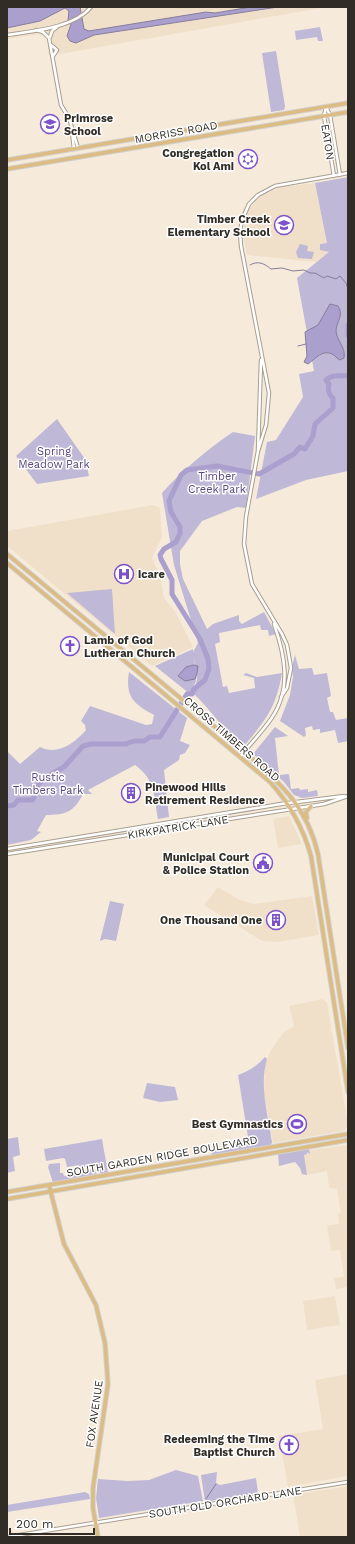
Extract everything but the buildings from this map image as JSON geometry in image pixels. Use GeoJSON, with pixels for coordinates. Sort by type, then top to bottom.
{"type":"FeatureCollection","features":[{"type":"Feature","properties":{"kind":"main road","name":"MORRISS ROAD"},"geometry":{"type":"LineString","coordinates":[[7,160],[348,103]]}},
{"type":"Feature","properties":{"kind":"main road","name":"MORRISS ROAD"},"geometry":{"type":"LineString","coordinates":[[7,169],[348,112]]}},
{"type":"Feature","properties":{"kind":"main road","name":"CROSS TIMBERS ROAD"},"geometry":{"type":"LineString","coordinates":[[7,554],[273,776],[300,808],[308,823],[315,842],[320,866],[328,928],[348,1046]]}},
{"type":"Feature","properties":{"kind":"main road","name":"CROSS TIMBERS ROAD"},"geometry":{"type":"LineString","coordinates":[[7,562],[270,782],[292,809],[301,825],[308,844],[313,868],[348,1092]]}},
{"type":"Feature","properties":{"kind":"main road"},"geometry":{"type":"LineString","coordinates":[[111,649],[116,644]]}},
{"type":"Feature","properties":{"kind":"main road"},"geometry":{"type":"LineString","coordinates":[[308,823],[306,812],[311,806]]}},
{"type":"Feature","properties":{"kind":"main road"},"geometry":{"type":"LineString","coordinates":[[313,868],[320,866]]}},
{"type":"Feature","properties":{"kind":"main road"},"geometry":{"type":"LineString","coordinates":[[322,929],[328,928]]}},
{"type":"Feature","properties":{"kind":"main road"},"geometry":{"type":"LineString","coordinates":[[341,1045],[348,1046]]}},
{"type":"Feature","properties":{"kind":"main road","name":"SOUTH GARDEN RIDGE BOULEVARD"},"geometry":{"type":"LineString","coordinates":[[7,1192],[348,1134]]}},
{"type":"Feature","properties":{"kind":"main road","name":"SOUTH GARDEN RIDGE BOULEVARD"},"geometry":{"type":"LineString","coordinates":[[7,1199],[348,1140]]}},
{"type":"Feature","properties":{"kind":"main road"},"geometry":{"type":"LineString","coordinates":[[274,1146],[275,1152]]}},
{"type":"Feature","properties":{"kind":"main road","name":"FOX AVENUE"},"geometry":{"type":"LineString","coordinates":[[49,1185],[64,1244],[96,1305],[102,1321],[106,1343],[108,1384],[93,1488],[95,1522],[98,1537]]}},
{"type":"Feature","properties":{"kind":"street"},"geometry":{"type":"LineString","coordinates":[[7,35],[68,23],[88,11],[91,7]]}},
{"type":"Feature","properties":{"kind":"street"},"geometry":{"type":"LineString","coordinates":[[49,38],[52,31],[57,26]]}},
{"type":"Feature","properties":{"kind":"street"},"geometry":{"type":"LineString","coordinates":[[36,30],[44,32],[49,38],[61,105],[69,118],[76,148]]}},
{"type":"Feature","properties":{"kind":"street"},"geometry":{"type":"LineString","coordinates":[[51,45],[57,50],[53,56]]}},
{"type":"Feature","properties":{"kind":"street","name":"EATON"},"geometry":{"type":"LineString","coordinates":[[326,107],[330,115],[340,175]]}},
{"type":"Feature","properties":{"kind":"street","name":"EATON"},"geometry":{"type":"LineString","coordinates":[[326,107],[324,116],[334,176]]}},
{"type":"Feature","properties":{"kind":"street"},"geometry":{"type":"LineString","coordinates":[[258,451],[266,425],[269,403],[241,246],[240,232],[242,220],[254,198],[275,186],[348,173]]}},
{"type":"Feature","properties":{"kind":"street"},"geometry":{"type":"LineString","coordinates":[[240,757],[271,719],[287,688],[291,668],[284,638],[273,622],[252,584],[245,553],[244,529],[258,451],[262,358]]}},
{"type":"Feature","properties":{"kind":"street"},"geometry":{"type":"LineString","coordinates":[[273,622],[282,646],[285,662],[282,697]]}},
{"type":"Feature","properties":{"kind":"street","name":"KIRKPATRICK LANE"},"geometry":{"type":"LineString","coordinates":[[7,849],[236,811],[348,796]]}},
{"type":"Feature","properties":{"kind":"street","name":"KIRKPATRICK LANE"},"geometry":{"type":"LineString","coordinates":[[7,854],[300,808],[348,796]]}},
{"type":"Feature","properties":{"kind":"street"},"geometry":{"type":"LineString","coordinates":[[236,811],[236,818]]}},
{"type":"Feature","properties":{"kind":"street","name":"SOUTH OLD ORCHARD LANE"},"geometry":{"type":"LineString","coordinates":[[7,1537],[348,1482]]}},
{"type":"Feature","properties":{"kind":"shaded area"},"geometry":{"type":"Polygon","coordinates":[[[7,7],[327,7],[49,56],[47,39],[40,34],[7,39],[7,7]]]}},
{"type":"Feature","properties":{"kind":"shaded area"},"geometry":{"type":"Polygon","coordinates":[[[7,7],[80,7],[84,29],[89,31],[206,12],[215,13],[251,7],[278,7],[94,35],[76,43],[70,41],[67,36],[71,24],[68,20],[69,11],[65,8],[40,21],[7,28],[7,7]]]}},
{"type":"Feature","properties":{"kind":"shaded area","name":"Primrose School"},"geometry":{"type":"Polygon","coordinates":[[[49,115],[50,121],[56,120],[57,126],[51,127],[50,135],[45,135],[42,116],[49,115]]]}},
{"type":"Feature","properties":{"kind":"shaded area","name":"Timber Creek Elementary School"},"geometry":{"type":"Polygon","coordinates":[[[315,183],[329,252],[316,262],[247,255],[243,235],[245,220],[250,208],[259,196],[282,187],[315,183]]]}},
{"type":"Feature","properties":{"kind":"shaded area"},"geometry":{"type":"Polygon","coordinates":[[[330,304],[338,306],[340,309],[336,334],[344,350],[344,358],[340,360],[333,355],[325,353],[318,356],[308,364],[304,362],[307,356],[305,332],[318,325],[330,304]]]}},
{"type":"Feature","properties":{"kind":"shaded area"},"geometry":{"type":"Polygon","coordinates":[[[153,505],[160,508],[162,537],[152,558],[160,575],[164,598],[176,613],[193,647],[152,666],[7,546],[7,531],[153,505]]]}},
{"type":"Feature","properties":{"kind":"shaded area"},"geometry":{"type":"Polygon","coordinates":[[[194,665],[198,666],[195,679],[185,681],[178,676],[186,667],[194,665]]]}},
{"type":"Feature","properties":{"kind":"shaded area"},"geometry":{"type":"Polygon","coordinates":[[[289,816],[302,844],[278,848],[273,819],[289,816]]]}},
{"type":"Feature","properties":{"kind":"shaded area"},"geometry":{"type":"Polygon","coordinates":[[[218,887],[240,900],[254,904],[312,896],[319,935],[278,942],[262,941],[204,905],[218,887]]]}},
{"type":"Feature","properties":{"kind":"shaded area"},"geometry":{"type":"Polygon","coordinates":[[[323,999],[327,1003],[348,1124],[344,1131],[273,1143],[264,1093],[265,1063],[271,1050],[284,1032],[294,1026],[289,1006],[323,999]]]}},
{"type":"Feature","properties":{"kind":"shaded area"},"geometry":{"type":"Polygon","coordinates":[[[348,1145],[348,1287],[336,1289],[334,1278],[344,1277],[340,1250],[331,1251],[327,1225],[339,1224],[338,1214],[341,1213],[337,1189],[329,1188],[327,1171],[307,1175],[303,1151],[348,1145]]]}},
{"type":"Feature","properties":{"kind":"shaded area"},"geometry":{"type":"Polygon","coordinates":[[[335,1296],[340,1325],[307,1330],[303,1301],[335,1296]]]}},
{"type":"Feature","properties":{"kind":"shaded area"},"geometry":{"type":"Polygon","coordinates":[[[348,1374],[348,1476],[288,1487],[279,1436],[323,1429],[315,1380],[348,1374]]]}},
{"type":"Feature","properties":{"kind":"shaded area"},"geometry":{"type":"Polygon","coordinates":[[[348,1486],[348,1537],[300,1537],[293,1495],[348,1486]]]}},
{"type":"Feature","properties":{"kind":"green space"},"geometry":{"type":"Polygon","coordinates":[[[320,27],[323,41],[318,41],[317,37],[296,40],[295,31],[320,27]]]}},
{"type":"Feature","properties":{"kind":"green space"},"geometry":{"type":"Polygon","coordinates":[[[276,51],[285,106],[284,110],[271,112],[262,53],[276,51]]]}},
{"type":"Feature","properties":{"kind":"green space"},"geometry":{"type":"Polygon","coordinates":[[[348,177],[348,471],[306,480],[256,499],[267,442],[276,440],[303,397],[299,374],[314,371],[297,278],[329,252],[320,250],[320,244],[327,243],[315,183],[348,177]]]}},
{"type":"Feature","properties":{"kind":"green space"},"geometry":{"type":"Polygon","coordinates":[[[300,244],[308,246],[307,251],[314,252],[312,259],[298,258],[296,252],[300,244]]]}},
{"type":"Feature","properties":{"kind":"green space","name":"Spring Meadow Park"},"geometry":{"type":"Polygon","coordinates":[[[57,419],[85,459],[89,476],[37,484],[16,456],[57,419]]]}},
{"type":"Feature","properties":{"kind":"green space","name":"Timber Creek Park"},"geometry":{"type":"Polygon","coordinates":[[[233,432],[255,436],[246,508],[237,507],[202,521],[180,551],[180,564],[183,579],[207,629],[213,624],[239,615],[239,621],[242,624],[264,612],[276,634],[269,636],[268,630],[261,630],[260,625],[219,633],[220,642],[215,644],[223,687],[227,686],[229,693],[255,688],[254,678],[243,675],[246,673],[257,677],[282,673],[277,696],[269,713],[243,747],[193,693],[197,680],[194,657],[196,681],[190,694],[155,666],[193,649],[193,652],[198,643],[174,565],[162,493],[195,461],[233,432]]]}},
{"type":"Feature","properties":{"kind":"green space"},"geometry":{"type":"Polygon","coordinates":[[[112,589],[115,634],[67,593],[112,589]]]}},
{"type":"Feature","properties":{"kind":"green space"},"geometry":{"type":"Polygon","coordinates":[[[295,655],[299,669],[312,668],[314,675],[327,673],[331,696],[327,698],[330,712],[333,712],[336,720],[348,718],[348,741],[338,743],[335,730],[320,733],[320,729],[313,730],[312,726],[305,728],[306,735],[304,737],[280,721],[290,695],[293,677],[292,667],[295,655]]]}},
{"type":"Feature","properties":{"kind":"green space","name":"Rustic Timbers Park"},"geometry":{"type":"Polygon","coordinates":[[[129,672],[187,718],[180,741],[190,745],[185,753],[180,755],[179,760],[164,770],[169,817],[158,819],[150,782],[142,770],[135,765],[88,790],[92,794],[83,794],[73,809],[64,813],[46,815],[37,831],[41,832],[31,840],[7,845],[8,752],[20,764],[40,747],[53,750],[65,747],[77,739],[86,730],[85,725],[81,721],[90,706],[146,725],[152,724],[154,715],[132,699],[128,688],[129,672]]]}},
{"type":"Feature","properties":{"kind":"green space"},"geometry":{"type":"Polygon","coordinates":[[[275,727],[288,736],[275,738],[279,775],[289,774],[291,789],[308,789],[308,792],[317,790],[318,796],[302,798],[294,795],[284,782],[253,754],[275,727]]]}},
{"type":"Feature","properties":{"kind":"green space"},"geometry":{"type":"Polygon","coordinates":[[[110,901],[124,904],[116,941],[105,939],[100,941],[110,901]]]}},
{"type":"Feature","properties":{"kind":"green space"},"geometry":{"type":"Polygon","coordinates":[[[265,1057],[267,1059],[264,1090],[272,1142],[271,1145],[212,1155],[210,1150],[249,1143],[238,1075],[253,1068],[265,1057]]]}},
{"type":"Feature","properties":{"kind":"green space"},"geometry":{"type":"Polygon","coordinates":[[[147,1083],[175,1087],[178,1100],[160,1102],[143,1098],[147,1083]]]}},
{"type":"Feature","properties":{"kind":"green space"},"geometry":{"type":"Polygon","coordinates":[[[18,1137],[20,1155],[13,1157],[15,1171],[7,1173],[7,1139],[18,1137]]]}},
{"type":"Feature","properties":{"kind":"green space"},"geometry":{"type":"Polygon","coordinates":[[[102,1139],[108,1173],[100,1173],[98,1165],[80,1168],[79,1165],[67,1167],[65,1159],[63,1158],[46,1161],[44,1149],[102,1139]]]}},
{"type":"Feature","properties":{"kind":"green space"},"geometry":{"type":"Polygon","coordinates":[[[309,1149],[310,1154],[307,1152],[307,1154],[304,1155],[307,1175],[302,1174],[300,1168],[295,1162],[279,1166],[278,1154],[309,1149]]]}},
{"type":"Feature","properties":{"kind":"green space"},"geometry":{"type":"Polygon","coordinates":[[[60,1163],[60,1173],[63,1173],[64,1176],[94,1169],[97,1174],[53,1183],[48,1167],[49,1164],[60,1163]]]}},
{"type":"Feature","properties":{"kind":"green space"},"geometry":{"type":"Polygon","coordinates":[[[176,1470],[198,1476],[203,1501],[99,1518],[96,1498],[98,1479],[128,1481],[149,1480],[176,1470]]]}},
{"type":"Feature","properties":{"kind":"green space"},"geometry":{"type":"Polygon","coordinates":[[[217,1472],[216,1483],[220,1485],[256,1478],[258,1493],[205,1502],[201,1475],[217,1472]]]}},
{"type":"Feature","properties":{"kind":"green space"},"geometry":{"type":"Polygon","coordinates":[[[85,1492],[89,1494],[90,1499],[7,1512],[7,1505],[85,1492]]]}},
{"type":"Feature","properties":{"kind":"waterway"},"geometry":{"type":"LineString","coordinates":[[250,265],[259,263],[264,264],[271,269],[282,268],[293,271],[304,270],[310,273],[315,273],[324,278],[327,276],[336,279],[340,276],[346,283],[348,289]]}},
{"type":"Feature","properties":{"kind":"waterway"},"geometry":{"type":"LineString","coordinates":[[348,325],[348,335]]}},
{"type":"Feature","properties":{"kind":"waterway"},"geometry":{"type":"LineString","coordinates":[[298,346],[306,344]]}},
{"type":"Feature","properties":{"kind":"waterway"},"geometry":{"type":"LineString","coordinates":[[7,806],[14,805],[18,800],[33,800],[38,784],[64,767],[83,746],[91,744],[126,744],[134,741],[144,741],[150,737],[160,737],[187,694],[192,694],[194,689],[205,680],[209,669],[208,659],[200,639],[172,594],[172,580],[160,555],[164,549],[176,542],[180,533],[180,527],[171,512],[169,501],[181,475],[187,470],[217,466],[259,474],[294,454],[300,447],[305,449],[313,436],[315,424],[333,408],[333,398],[329,393],[329,384],[326,380],[334,376],[348,376]]}},
{"type":"Feature","properties":{"kind":"waterway"},"geometry":{"type":"LineString","coordinates":[[206,1499],[216,1484]]}},
{"type":"Feature","properties":{"kind":"place","name":"Primrose School"},"geometry":{"type":"Point","coordinates":[50,124]}},
{"type":"Feature","properties":{"kind":"place","name":"Congregation Kol Ami"},"geometry":{"type":"Point","coordinates":[248,159]}},
{"type":"Feature","properties":{"kind":"place","name":"Timber Creek Elementary School"},"geometry":{"type":"Point","coordinates":[284,225]}},
{"type":"Feature","properties":{"kind":"place","name":"icare"},"geometry":{"type":"Point","coordinates":[124,574]}},
{"type":"Feature","properties":{"kind":"place","name":"Lamb of God Lutheran Church"},"geometry":{"type":"Point","coordinates":[70,646]}},
{"type":"Feature","properties":{"kind":"place","name":"Pinewood Hills Retirement Residence"},"geometry":{"type":"Point","coordinates":[131,793]}},
{"type":"Feature","properties":{"kind":"place","name":"Municipal Court & Police Station"},"geometry":{"type":"Point","coordinates":[263,863]}},
{"type":"Feature","properties":{"kind":"place","name":"One Thousand One"},"geometry":{"type":"Point","coordinates":[276,920]}},
{"type":"Feature","properties":{"kind":"place","name":"Best Gymnastics"},"geometry":{"type":"Point","coordinates":[297,1124]}},
{"type":"Feature","properties":{"kind":"place","name":"Redeeming the Time Baptist Church"},"geometry":{"type":"Point","coordinates":[289,1445]}}]}
